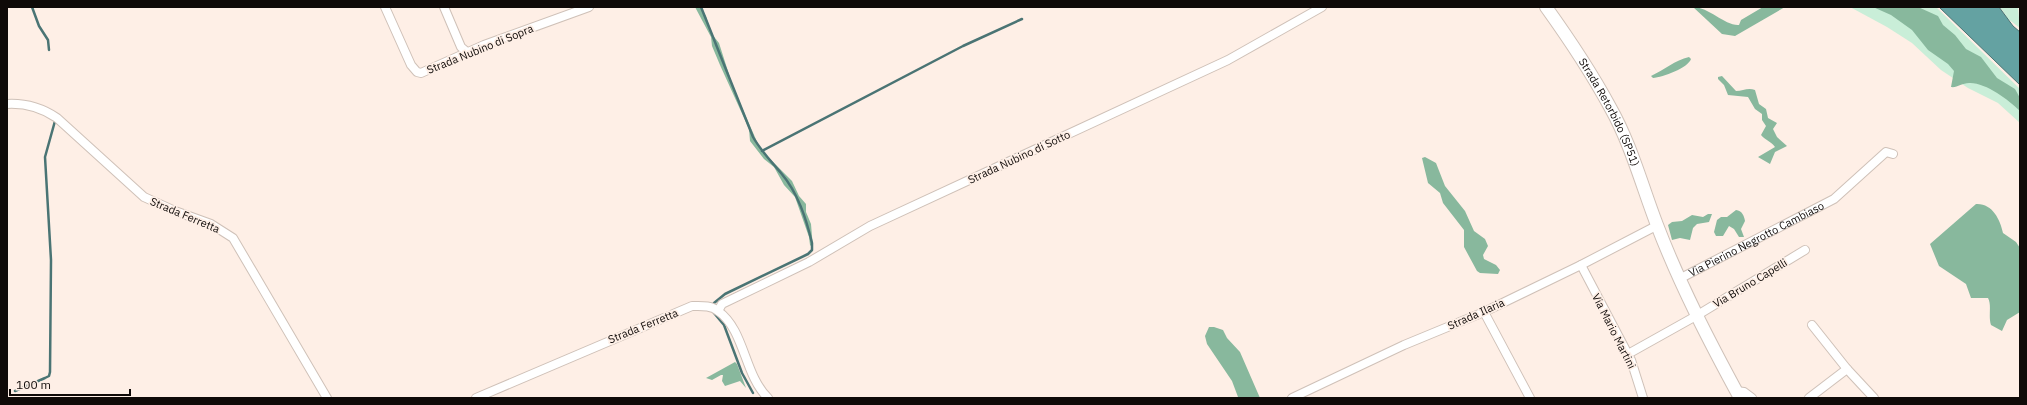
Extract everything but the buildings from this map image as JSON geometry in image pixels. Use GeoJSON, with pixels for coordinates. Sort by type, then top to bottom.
{"type":"FeatureCollection","features":[{"type":"Feature","properties":{"kind":"street","name":"Strada Nubino di Sopra"},"geometry":{"type":"LineString","coordinates":[[385,7],[410,65],[417,72],[425,72],[466,52],[589,7]]}},
{"type":"Feature","properties":{"kind":"street"},"geometry":{"type":"LineString","coordinates":[[444,7],[461,47],[466,52]]}},
{"type":"Feature","properties":{"kind":"street","name":"Strada Nubino di Sotto"},"geometry":{"type":"LineString","coordinates":[[718,310],[722,304],[809,262],[870,226],[1228,60],[1322,7]]}},
{"type":"Feature","properties":{"kind":"street","name":"Strada Retorbido (SP51)"},"geometry":{"type":"LineString","coordinates":[[1546,7],[1585,65],[1610,107],[1624,136],[1658,225]]}},
{"type":"Feature","properties":{"kind":"street","name":"Strada Ferretta"},"geometry":{"type":"LineString","coordinates":[[7,104],[28,106],[46,112],[57,118],[144,197],[175,211],[211,224],[233,238],[327,398]]}},
{"type":"Feature","properties":{"kind":"street","name":"Via Pierino Negrotto Cambiaso"},"geometry":{"type":"LineString","coordinates":[[1679,279],[1834,199],[1886,152],[1893,154]]}},
{"type":"Feature","properties":{"kind":"street","name":"Strada Ilaria"},"geometry":{"type":"LineString","coordinates":[[1292,398],[1404,345],[1484,312],[1581,266],[1658,225]]}},
{"type":"Feature","properties":{"kind":"street","name":"Via Pierino Negrotto Cambiaso"},"geometry":{"type":"LineString","coordinates":[[1658,225],[1679,279],[1696,316],[1738,395],[1744,392],[1752,398]]}},
{"type":"Feature","properties":{"kind":"street","name":"Via Bruno Capelli"},"geometry":{"type":"LineString","coordinates":[[1628,354],[1696,316],[1805,250]]}},
{"type":"Feature","properties":{"kind":"street","name":"Via Mario Martini"},"geometry":{"type":"LineString","coordinates":[[1581,266],[1628,354],[1643,398]]}},
{"type":"Feature","properties":{"kind":"street","name":"Strada Ferretta"},"geometry":{"type":"LineString","coordinates":[[476,398],[692,306],[706,306],[718,310]]}},
{"type":"Feature","properties":{"kind":"street"},"geometry":{"type":"LineString","coordinates":[[718,310],[730,324],[758,389],[768,398]]}},
{"type":"Feature","properties":{"kind":"street"},"geometry":{"type":"LineString","coordinates":[[1484,312],[1530,398]]}},
{"type":"Feature","properties":{"kind":"street"},"geometry":{"type":"LineString","coordinates":[[1812,325],[1874,398]]}},
{"type":"Feature","properties":{"kind":"street"},"geometry":{"type":"LineString","coordinates":[[1809,398],[1847,368]]}},
{"type":"Feature","properties":{"kind":"green space"},"geometry":{"type":"Polygon","coordinates":[[[695,7],[700,7],[706,16],[711,33],[719,43],[733,87],[758,144],[766,155],[792,181],[799,196],[806,204],[806,212],[811,224],[813,248],[810,245],[809,237],[795,197],[784,185],[774,167],[764,159],[750,141],[749,129],[712,46],[711,37],[695,7]]]}},
{"type":"Feature","properties":{"kind":"green space"},"geometry":{"type":"Polygon","coordinates":[[[1693,7],[1705,10],[1728,23],[1739,25],[1741,20],[1763,7],[1785,7],[1735,36],[1722,34],[1693,7]]]}},
{"type":"Feature","properties":{"kind":"green space"},"geometry":{"type":"Polygon","coordinates":[[[1850,7],[1937,8],[2020,89],[2020,123],[1998,103],[1968,88],[1941,70],[1912,43],[1887,27],[1850,7]]]}},
{"type":"Feature","properties":{"kind":"green space"},"geometry":{"type":"Polygon","coordinates":[[[1873,7],[1918,7],[1938,16],[1943,25],[1955,35],[1966,49],[1981,57],[1997,78],[2015,89],[2020,98],[2020,111],[1996,92],[1982,85],[1969,83],[1951,87],[1954,71],[1948,64],[1928,50],[1912,30],[1891,15],[1873,7]]]}},
{"type":"Feature","properties":{"kind":"green space"},"geometry":{"type":"Polygon","coordinates":[[[2000,7],[2018,7],[2020,28],[2008,19],[2000,7]]]}},
{"type":"Feature","properties":{"kind":"green space"},"geometry":{"type":"Polygon","coordinates":[[[1689,57],[1691,59],[1689,62],[1680,69],[1669,74],[1653,78],[1651,76],[1684,58],[1689,57]]]}},
{"type":"Feature","properties":{"kind":"green space"},"geometry":{"type":"Polygon","coordinates":[[[1722,76],[1736,91],[1748,89],[1755,90],[1759,104],[1766,109],[1768,118],[1777,123],[1773,129],[1777,137],[1787,146],[1775,152],[1770,164],[1758,157],[1775,147],[1761,135],[1766,126],[1762,120],[1762,114],[1755,109],[1748,97],[1728,95],[1724,85],[1718,79],[1718,77],[1722,76]]]}},
{"type":"Feature","properties":{"kind":"green space"},"geometry":{"type":"Polygon","coordinates":[[[1425,157],[1436,163],[1445,186],[1465,211],[1474,231],[1485,239],[1488,246],[1483,255],[1484,259],[1496,265],[1500,270],[1498,274],[1480,273],[1477,271],[1464,247],[1464,230],[1443,203],[1440,193],[1428,183],[1422,158],[1425,157]]]}},
{"type":"Feature","properties":{"kind":"green space"},"geometry":{"type":"Polygon","coordinates":[[[1976,204],[1982,204],[1991,209],[2000,222],[2003,233],[2016,242],[2020,248],[2020,312],[2007,320],[2002,331],[1991,325],[1990,304],[1988,298],[1971,298],[1966,284],[1939,266],[1930,244],[1976,204]]]}},
{"type":"Feature","properties":{"kind":"green space"},"geometry":{"type":"Polygon","coordinates":[[[1736,210],[1741,212],[1744,217],[1745,221],[1741,229],[1744,237],[1739,237],[1734,229],[1729,226],[1723,236],[1716,236],[1714,232],[1717,220],[1721,217],[1727,217],[1736,210]]]}},
{"type":"Feature","properties":{"kind":"green space"},"geometry":{"type":"Polygon","coordinates":[[[1708,214],[1712,214],[1709,222],[1697,224],[1693,228],[1690,240],[1680,238],[1672,240],[1668,225],[1672,222],[1682,221],[1692,215],[1703,217],[1708,214]]]}},
{"type":"Feature","properties":{"kind":"green space"},"geometry":{"type":"Polygon","coordinates":[[[1209,327],[1223,330],[1227,338],[1240,352],[1260,398],[1238,397],[1232,381],[1207,344],[1205,336],[1209,327]]]}},
{"type":"Feature","properties":{"kind":"green space"},"geometry":{"type":"Polygon","coordinates":[[[735,362],[746,388],[740,381],[725,386],[722,381],[723,375],[712,380],[706,378],[735,362]]]}},
{"type":"Feature","properties":{"kind":"water"},"geometry":{"type":"Polygon","coordinates":[[[1939,7],[1999,7],[2013,26],[2020,32],[2020,85],[1939,7]]]}},
{"type":"Feature","properties":{"kind":"waterway"},"geometry":{"type":"LineString","coordinates":[[32,7],[39,26],[48,40],[49,50]]}},
{"type":"Feature","properties":{"kind":"waterway"},"geometry":{"type":"LineString","coordinates":[[701,7],[753,137],[787,181],[797,197],[812,243],[812,250],[808,254],[725,294],[714,303]]}},
{"type":"Feature","properties":{"kind":"waterway"},"geometry":{"type":"LineString","coordinates":[[762,151],[963,46],[1022,19]]}},
{"type":"Feature","properties":{"kind":"waterway"},"geometry":{"type":"LineString","coordinates":[[15,391],[49,376],[50,372],[51,260],[45,157],[55,121]]}},
{"type":"Feature","properties":{"kind":"waterway"},"geometry":{"type":"LineString","coordinates":[[714,313],[724,325],[742,373],[753,393]]}}]}
